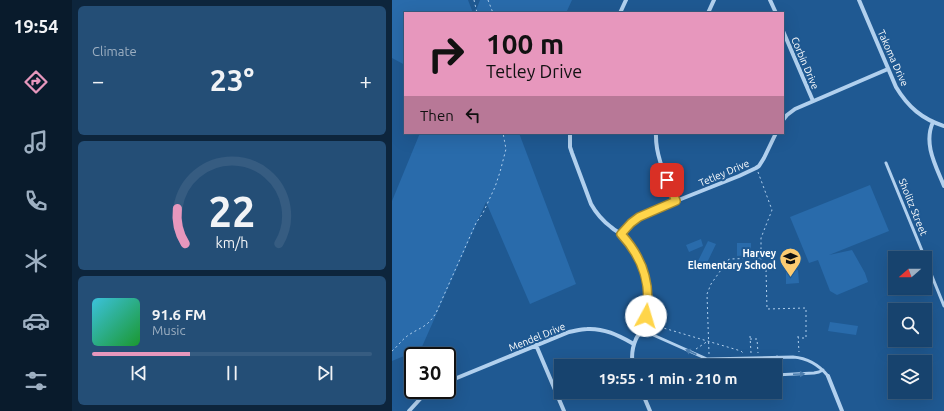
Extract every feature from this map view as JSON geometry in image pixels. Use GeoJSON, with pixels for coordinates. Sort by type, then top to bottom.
{"type":"FeatureCollection","features":[{"type":"Feature","properties":{"kind":"street"},"geometry":{"type":"LineString","coordinates":[[620,12],[626,0]]}},
{"type":"Feature","properties":{"kind":"street"},"geometry":{"type":"LineString","coordinates":[[708,12],[714,0]]}},
{"type":"Feature","properties":{"kind":"street"},"geometry":{"type":"LineString","coordinates":[[770,0],[776,12]]}},
{"type":"Feature","properties":{"kind":"street","name":"Takoma Drive"},"geometry":{"type":"LineString","coordinates":[[859,0],[896,87],[906,102],[919,114],[932,122],[944,126]]}},
{"type":"Feature","properties":{"kind":"street","name":"Corbin Drive"},"geometry":{"type":"LineString","coordinates":[[784,33],[813,101]]}},
{"type":"Feature","properties":{"kind":"street"},"geometry":{"type":"LineString","coordinates":[[784,119],[795,109],[888,69]]}},
{"type":"Feature","properties":{"kind":"street"},"geometry":{"type":"LineString","coordinates":[[932,122],[929,132],[931,154],[944,186]]}},
{"type":"Feature","properties":{"kind":"street"},"geometry":{"type":"LineString","coordinates":[[570,134],[570,146],[572,153],[591,204],[605,223],[621,234],[635,251],[646,281],[648,292],[646,316],[642,330],[634,344],[632,359]]}},
{"type":"Feature","properties":{"kind":"street"},"geometry":{"type":"LineString","coordinates":[[656,134],[659,158],[676,201]]}},
{"type":"Feature","properties":{"kind":"street","name":"Tetley Drive"},"geometry":{"type":"LineString","coordinates":[[621,234],[639,217],[756,168],[764,158],[776,134]]}},
{"type":"Feature","properties":{"kind":"street","name":"Mendel Drive"},"geometry":{"type":"LineString","coordinates":[[456,378],[565,333],[586,329],[599,330],[614,333],[634,344]]}},
{"type":"Feature","properties":{"kind":"street"},"geometry":{"type":"LineString","coordinates":[[536,345],[564,411]]}},
{"type":"Feature","properties":{"kind":"street"},"geometry":{"type":"LineString","coordinates":[[828,376],[842,411]]}},
{"type":"Feature","properties":{"kind":"street"},"geometry":{"type":"LineString","coordinates":[[409,411],[420,399]]}},
{"type":"Feature","properties":{"kind":"street"},"geometry":{"type":"LineString","coordinates":[[645,399],[650,411]]}},
{"type":"Feature","properties":{"kind":"lane","name":"Sholitz Street"},"geometry":{"type":"LineString","coordinates":[[886,163],[922,251]]}},
{"type":"Feature","properties":{"kind":"lane","name":"Sholitz Street"},"geometry":{"type":"LineString","coordinates":[[932,276],[944,306]]}},
{"type":"Feature","properties":{"kind":"lane"},"geometry":{"type":"LineString","coordinates":[[642,330],[707,359],[776,357],[801,358],[818,366],[828,376]]}},
{"type":"Feature","properties":{"kind":"lane"},"geometry":{"type":"LineString","coordinates":[[782,375],[814,373],[823,370]]}},
{"type":"Feature","properties":{"kind":"path"},"geometry":{"type":"LineString","coordinates":[[474,0],[477,12]]}},
{"type":"Feature","properties":{"kind":"path"},"geometry":{"type":"LineString","coordinates":[[488,0],[493,12]]}},
{"type":"Feature","properties":{"kind":"path"},"geometry":{"type":"LineString","coordinates":[[392,351],[409,334],[430,321],[436,313],[476,223],[483,213],[494,187],[506,148],[504,134]]}},
{"type":"Feature","properties":{"kind":"path"},"geometry":{"type":"LineString","coordinates":[[756,168],[772,210],[761,238],[762,265],[766,269],[767,309],[806,308],[806,338],[798,338]]}},
{"type":"Feature","properties":{"kind":"path"},"geometry":{"type":"LineString","coordinates":[[709,354],[707,294],[711,284],[728,260],[761,258]]}},
{"type":"Feature","properties":{"kind":"path"},"geometry":{"type":"LineString","coordinates":[[650,324],[743,353]]}},
{"type":"Feature","properties":{"kind":"path"},"geometry":{"type":"LineString","coordinates":[[750,336],[751,353]]}},
{"type":"Feature","properties":{"kind":"path"},"geometry":{"type":"LineString","coordinates":[[798,336],[799,352]]}},
{"type":"Feature","properties":{"kind":"path"},"geometry":{"type":"LineString","coordinates":[[750,339],[757,339],[758,353]]}},
{"type":"Feature","properties":{"kind":"path"},"geometry":{"type":"LineString","coordinates":[[696,349],[708,341]]}},
{"type":"Feature","properties":{"kind":"shaded area"},"geometry":{"type":"Polygon","coordinates":[[[392,0],[468,0],[473,12],[404,12],[404,64],[392,58],[392,0]]]}},
{"type":"Feature","properties":{"kind":"shaded area"},"geometry":{"type":"Polygon","coordinates":[[[480,0],[572,0],[566,12],[475,12],[480,0]]]}},
{"type":"Feature","properties":{"kind":"shaded area"},"geometry":{"type":"Polygon","coordinates":[[[420,134],[519,134],[576,284],[530,304],[486,202],[422,347],[404,347],[404,356],[392,361],[392,201],[420,134]]]}},
{"type":"Feature","properties":{"kind":"shaded area"},"geometry":{"type":"Polygon","coordinates":[[[870,185],[889,231],[829,255],[852,250],[865,273],[868,282],[837,295],[830,291],[818,260],[809,263],[790,217],[870,185]]]}},
{"type":"Feature","properties":{"kind":"shaded area"},"geometry":{"type":"Polygon","coordinates":[[[701,239],[703,246],[689,252],[686,245],[701,239]]]}},
{"type":"Feature","properties":{"kind":"shaded area"},"geometry":{"type":"Polygon","coordinates":[[[708,241],[716,244],[704,269],[696,265],[708,241]]]}},
{"type":"Feature","properties":{"kind":"shaded area"},"geometry":{"type":"Polygon","coordinates":[[[737,243],[751,243],[751,255],[737,256],[737,243]]]}},
{"type":"Feature","properties":{"kind":"shaded area"},"geometry":{"type":"Polygon","coordinates":[[[798,270],[799,283],[786,284],[786,271],[798,270]]]}},
{"type":"Feature","properties":{"kind":"shaded area"},"geometry":{"type":"Polygon","coordinates":[[[830,322],[858,326],[856,335],[828,331],[830,322]]]}},
{"type":"Feature","properties":{"kind":"place","name":"Harvey Elementary School"},"geometry":{"type":"Point","coordinates":[791,278]}},
{"type":"Feature","properties":{"kind":"route"},"geometry":{"type":"LineString","coordinates":[[646,316],[648,292],[644,272],[635,251],[621,234],[639,217],[676,201],[667,180]]}}]}
